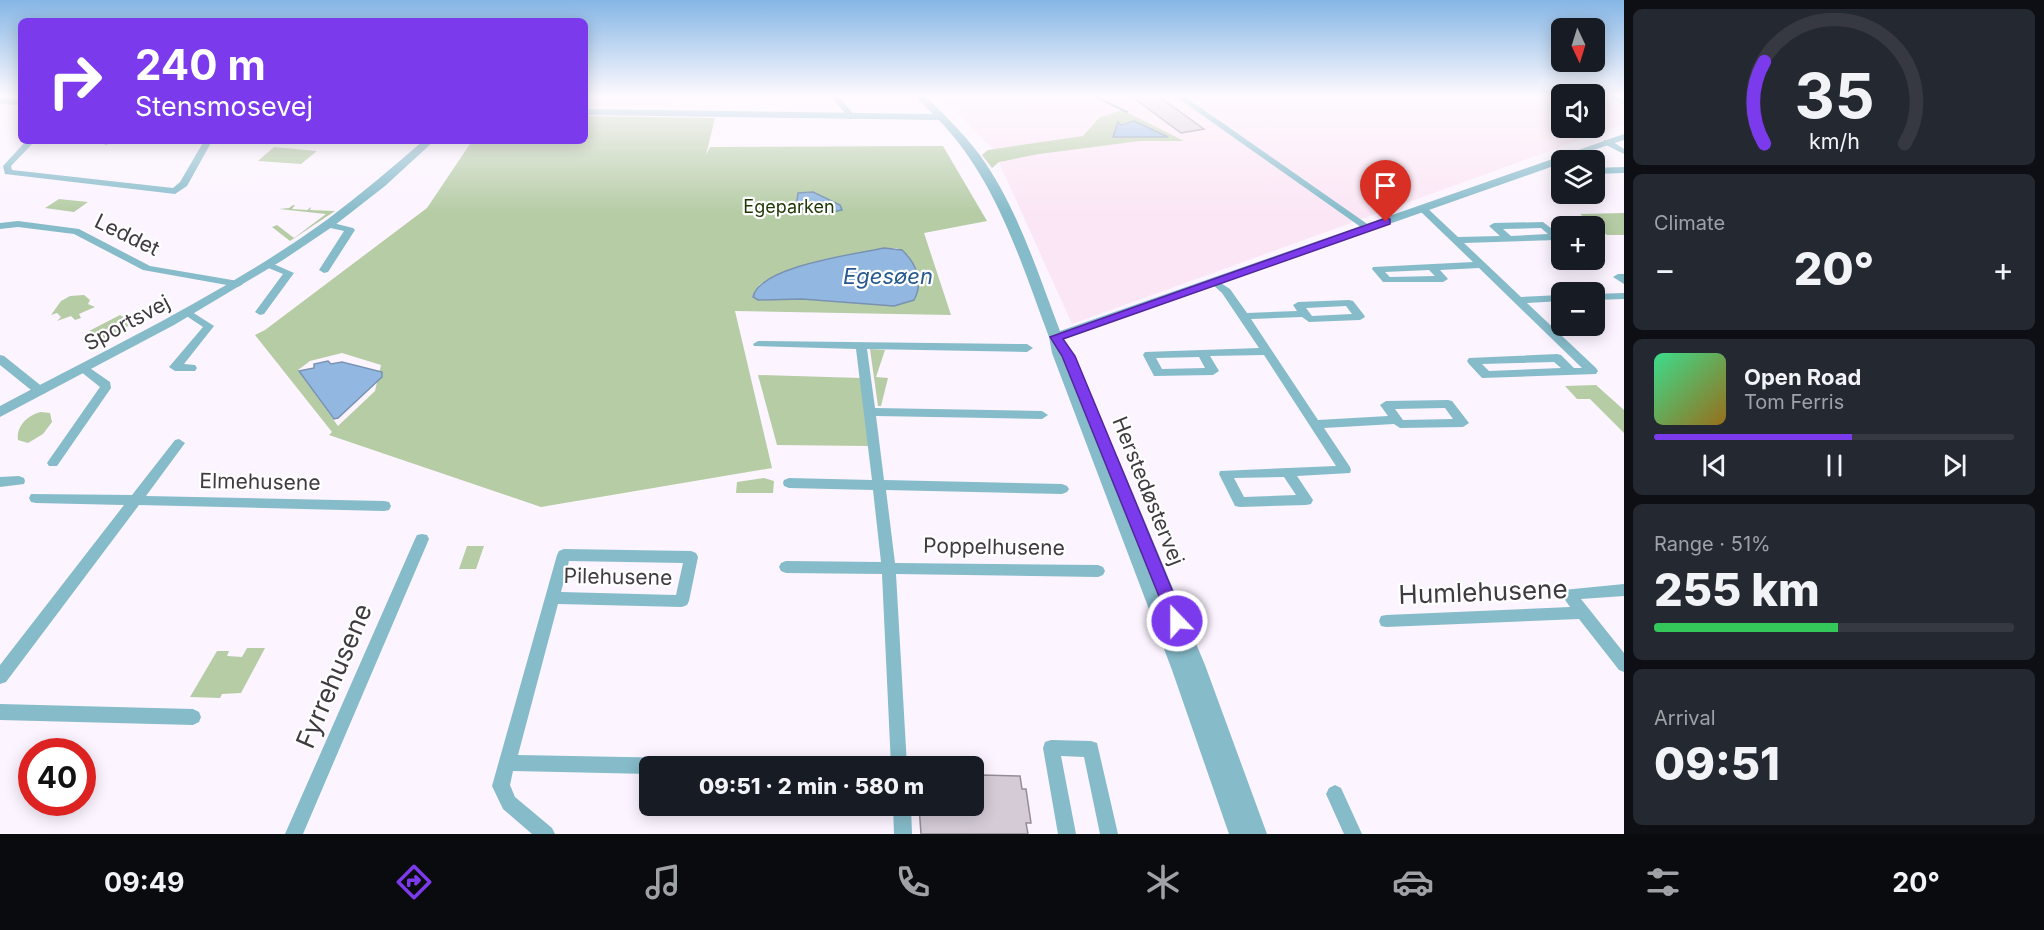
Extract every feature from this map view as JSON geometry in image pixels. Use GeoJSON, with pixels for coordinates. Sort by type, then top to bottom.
{"type":"FeatureCollection","features":[{"type":"Feature","properties":{"kind":"street","name":"Herstedøstervej"},"geometry":{"type":"LineString","coordinates":[[956,135],[976,158],[998,194],[1056,337],[1068,356],[1195,665],[1256,834]]}},
{"type":"Feature","properties":{"kind":"street"},"geometry":{"type":"LineString","coordinates":[[1235,135],[1368,228]]}},
{"type":"Feature","properties":{"kind":"street"},"geometry":{"type":"LineString","coordinates":[[1056,337],[1216,283],[1624,137]]}},
{"type":"Feature","properties":{"kind":"street"},"geometry":{"type":"LineString","coordinates":[[1607,142],[1624,152]]}},
{"type":"Feature","properties":{"kind":"street"},"geometry":{"type":"LineString","coordinates":[[28,144],[7,166],[8,172],[176,191],[183,185],[206,144]]}},
{"type":"Feature","properties":{"kind":"street","name":"Sportsvej"},"geometry":{"type":"LineString","coordinates":[[0,412],[189,313],[269,265],[329,225],[375,190],[426,144]]}},
{"type":"Feature","properties":{"kind":"street"},"geometry":{"type":"LineString","coordinates":[[1605,171],[1624,170]]}},
{"type":"Feature","properties":{"kind":"street"},"geometry":{"type":"LineString","coordinates":[[1422,208],[1592,371],[1571,372],[1486,375],[1473,361],[1557,358],[1571,372]]}},
{"type":"Feature","properties":{"kind":"street","name":"Leddet"},"geometry":{"type":"LineString","coordinates":[[0,226],[18,224],[76,231],[147,268],[238,284]]}},
{"type":"Feature","properties":{"kind":"street"},"geometry":{"type":"LineString","coordinates":[[324,270],[350,230],[329,225]]}},
{"type":"Feature","properties":{"kind":"street"},"geometry":{"type":"LineString","coordinates":[[1455,240],[1557,237],[1543,225],[1494,226],[1508,238]]}},
{"type":"Feature","properties":{"kind":"street"},"geometry":{"type":"LineString","coordinates":[[260,312],[289,273],[269,265]]}},
{"type":"Feature","properties":{"kind":"street"},"geometry":{"type":"LineString","coordinates":[[1432,267],[1443,279],[1387,280],[1377,268],[1482,265]]}},
{"type":"Feature","properties":{"kind":"street"},"geometry":{"type":"LineString","coordinates":[[1624,277],[1618,277],[1624,282]]}},
{"type":"Feature","properties":{"kind":"street"},"geometry":{"type":"LineString","coordinates":[[1216,283],[1226,291],[1244,316],[1345,470],[1225,474],[1240,502],[1306,500],[1288,472]]}},
{"type":"Feature","properties":{"kind":"street"},"geometry":{"type":"LineString","coordinates":[[1605,297],[1624,296]]}},
{"type":"Feature","properties":{"kind":"street"},"geometry":{"type":"LineString","coordinates":[[1518,300],[1551,298]]}},
{"type":"Feature","properties":{"kind":"street"},"geometry":{"type":"LineString","coordinates":[[1348,303],[1360,317],[1309,319],[1305,314],[1298,305],[1348,303]]}},
{"type":"Feature","properties":{"kind":"street","name":"Sportsvej"},"geometry":{"type":"LineString","coordinates":[[189,313],[209,326],[175,367],[190,368]]}},
{"type":"Feature","properties":{"kind":"street"},"geometry":{"type":"LineString","coordinates":[[1244,316],[1305,314]]}},
{"type":"Feature","properties":{"kind":"street","name":"Herstedøstervej"},"geometry":{"type":"LineString","coordinates":[[1056,337],[1059,353],[1182,670],[1240,834]]}},
{"type":"Feature","properties":{"kind":"street"},"geometry":{"type":"LineString","coordinates":[[758,344],[1027,348]]}},
{"type":"Feature","properties":{"kind":"street"},"geometry":{"type":"LineString","coordinates":[[861,346],[889,567],[898,756]]}},
{"type":"Feature","properties":{"kind":"street"},"geometry":{"type":"LineString","coordinates":[[1203,354],[1213,371],[1158,372],[1149,355],[1266,351]]}},
{"type":"Feature","properties":{"kind":"street"},"geometry":{"type":"LineString","coordinates":[[0,359],[40,391]]}},
{"type":"Feature","properties":{"kind":"street","name":"Sportsvej"},"geometry":{"type":"LineString","coordinates":[[53,463],[75,434],[76,426],[106,385],[84,368]]}},
{"type":"Feature","properties":{"kind":"street"},"geometry":{"type":"LineString","coordinates":[[1314,424],[1397,420],[1400,424],[1463,423],[1448,404],[1386,405],[1397,420]]}},
{"type":"Feature","properties":{"kind":"street"},"geometry":{"type":"LineString","coordinates":[[870,412],[1042,415]]}},
{"type":"Feature","properties":{"kind":"street"},"geometry":{"type":"LineString","coordinates":[[0,676],[179,443]]}},
{"type":"Feature","properties":{"kind":"street"},"geometry":{"type":"LineString","coordinates":[[0,482],[19,481]]}},
{"type":"Feature","properties":{"kind":"street"},"geometry":{"type":"LineString","coordinates":[[789,483],[1062,489]]}},
{"type":"Feature","properties":{"kind":"street","name":"Elmehusene"},"geometry":{"type":"LineString","coordinates":[[36,498],[384,506]]}},
{"type":"Feature","properties":{"kind":"street","name":"Fyrrehusene"},"geometry":{"type":"LineString","coordinates":[[294,834],[422,539]]}},
{"type":"Feature","properties":{"kind":"street","name":"Pilehusene"},"geometry":{"type":"LineString","coordinates":[[546,834],[509,803],[503,795],[501,786],[506,763],[552,598],[564,555],[691,557],[682,601],[552,598]]}},
{"type":"Feature","properties":{"kind":"street","name":"Poppelhusene"},"geometry":{"type":"LineString","coordinates":[[786,567],[1098,571]]}},
{"type":"Feature","properties":{"kind":"street","name":"Humlehusene"},"geometry":{"type":"LineString","coordinates":[[1624,590],[1568,594],[1624,665]]}},
{"type":"Feature","properties":{"kind":"street","name":"Humlehusene"},"geometry":{"type":"LineString","coordinates":[[1386,621],[1583,613]]}},
{"type":"Feature","properties":{"kind":"street"},"geometry":{"type":"LineString","coordinates":[[0,711],[193,717]]}},
{"type":"Feature","properties":{"kind":"street"},"geometry":{"type":"LineString","coordinates":[[1067,834],[1052,748],[1091,749],[1108,834]]}},
{"type":"Feature","properties":{"kind":"street"},"geometry":{"type":"LineString","coordinates":[[506,763],[639,765]]}},
{"type":"Feature","properties":{"kind":"street"},"geometry":{"type":"LineString","coordinates":[[1335,794],[1353,834]]}},
{"type":"Feature","properties":{"kind":"street"},"geometry":{"type":"LineString","coordinates":[[902,816],[903,834]]}},
{"type":"Feature","properties":{"kind":"shaded area"},"geometry":{"type":"Polygon","coordinates":[[[979,135],[1551,135],[1551,138],[1585,138],[1551,150],[1072,324],[993,149],[979,135]]]}},
{"type":"Feature","properties":{"kind":"green space","name":"Egeparken"},"geometry":{"type":"Polygon","coordinates":[[[588,135],[711,135],[706,155],[710,147],[943,146],[987,221],[924,233],[951,315],[735,311],[772,468],[541,507],[329,435],[332,432],[255,335],[265,330],[427,208],[470,144],[588,144],[588,135]],[[884,248],[820,260],[788,270],[759,285],[758,300],[802,299],[879,304],[909,256],[897,248],[884,248]],[[342,353],[310,361],[298,370],[338,426],[375,391],[381,365],[342,353]]]}},
{"type":"Feature","properties":{"kind":"green space"},"geometry":{"type":"Polygon","coordinates":[[[1165,135],[1172,135],[1184,141],[1140,141],[1039,154],[999,162],[992,168],[982,155],[988,150],[1083,136],[1168,137],[1165,135]]]}},
{"type":"Feature","properties":{"kind":"green space"},"geometry":{"type":"Polygon","coordinates":[[[274,147],[317,151],[301,164],[258,161],[274,147]]]}},
{"type":"Feature","properties":{"kind":"green space"},"geometry":{"type":"Polygon","coordinates":[[[59,199],[88,202],[74,212],[45,208],[59,199]]]}},
{"type":"Feature","properties":{"kind":"green space"},"geometry":{"type":"Polygon","coordinates":[[[295,205],[292,209],[307,210],[311,207],[310,210],[335,211],[290,241],[272,227],[277,225],[294,238],[326,214],[279,209],[295,205]]]}},
{"type":"Feature","properties":{"kind":"green space"},"geometry":{"type":"Polygon","coordinates":[[[1624,213],[1624,235],[1605,233],[1605,216],[1580,214],[1624,213]]]}},
{"type":"Feature","properties":{"kind":"green space"},"geometry":{"type":"Polygon","coordinates":[[[84,295],[90,300],[88,304],[95,307],[79,314],[81,318],[75,320],[71,316],[57,321],[61,317],[57,313],[51,315],[61,301],[70,296],[84,295]]]}},
{"type":"Feature","properties":{"kind":"green space"},"geometry":{"type":"Polygon","coordinates":[[[120,315],[134,323],[104,339],[89,331],[120,315]]]}},
{"type":"Feature","properties":{"kind":"green space"},"geometry":{"type":"Polygon","coordinates":[[[870,349],[885,350],[876,377],[888,378],[881,406],[878,406],[870,349]]]}},
{"type":"Feature","properties":{"kind":"green space"},"geometry":{"type":"Polygon","coordinates":[[[758,375],[861,378],[870,446],[777,445],[758,375]]]}},
{"type":"Feature","properties":{"kind":"green space"},"geometry":{"type":"Polygon","coordinates":[[[1596,385],[1624,410],[1624,433],[1590,399],[1577,399],[1565,386],[1596,385]]]}},
{"type":"Feature","properties":{"kind":"green space"},"geometry":{"type":"Polygon","coordinates":[[[41,412],[50,413],[52,422],[43,434],[28,443],[18,440],[19,430],[24,422],[41,412]]]}},
{"type":"Feature","properties":{"kind":"green space"},"geometry":{"type":"Polygon","coordinates":[[[764,478],[774,481],[773,493],[736,493],[737,482],[764,478]]]}},
{"type":"Feature","properties":{"kind":"green space"},"geometry":{"type":"Polygon","coordinates":[[[467,546],[484,546],[476,569],[459,569],[467,546]]]}},
{"type":"Feature","properties":{"kind":"green space"},"geometry":{"type":"Polygon","coordinates":[[[247,648],[265,648],[241,693],[222,694],[220,698],[190,697],[217,651],[229,651],[227,656],[242,657],[247,648]]]}},
{"type":"Feature","properties":{"kind":"water"},"geometry":{"type":"Polygon","coordinates":[[[1114,135],[1164,135],[1168,137],[1113,137],[1114,135]]]}},
{"type":"Feature","properties":{"kind":"water"},"geometry":{"type":"Polygon","coordinates":[[[813,192],[840,205],[842,210],[828,213],[796,208],[798,193],[813,192]]]}},
{"type":"Feature","properties":{"kind":"water","name":"Egesøen"},"geometry":{"type":"Polygon","coordinates":[[[884,248],[902,250],[915,267],[918,286],[914,300],[894,306],[802,299],[758,300],[753,297],[759,286],[790,269],[884,248]]]}},
{"type":"Feature","properties":{"kind":"water"},"geometry":{"type":"Polygon","coordinates":[[[328,361],[331,364],[342,362],[382,372],[382,377],[338,418],[334,419],[299,371],[314,368],[314,364],[328,361]]]}},
{"type":"Feature","properties":{"kind":"building"},"geometry":{"type":"Polygon","coordinates":[[[984,775],[1020,776],[1022,789],[1026,789],[1031,823],[1026,823],[1028,834],[921,834],[920,816],[984,816],[984,775]]]}},
{"type":"Feature","properties":{"kind":"route"},"geometry":{"type":"LineString","coordinates":[[1177,621],[1067,353],[1056,337],[1386,222]]}}]}
